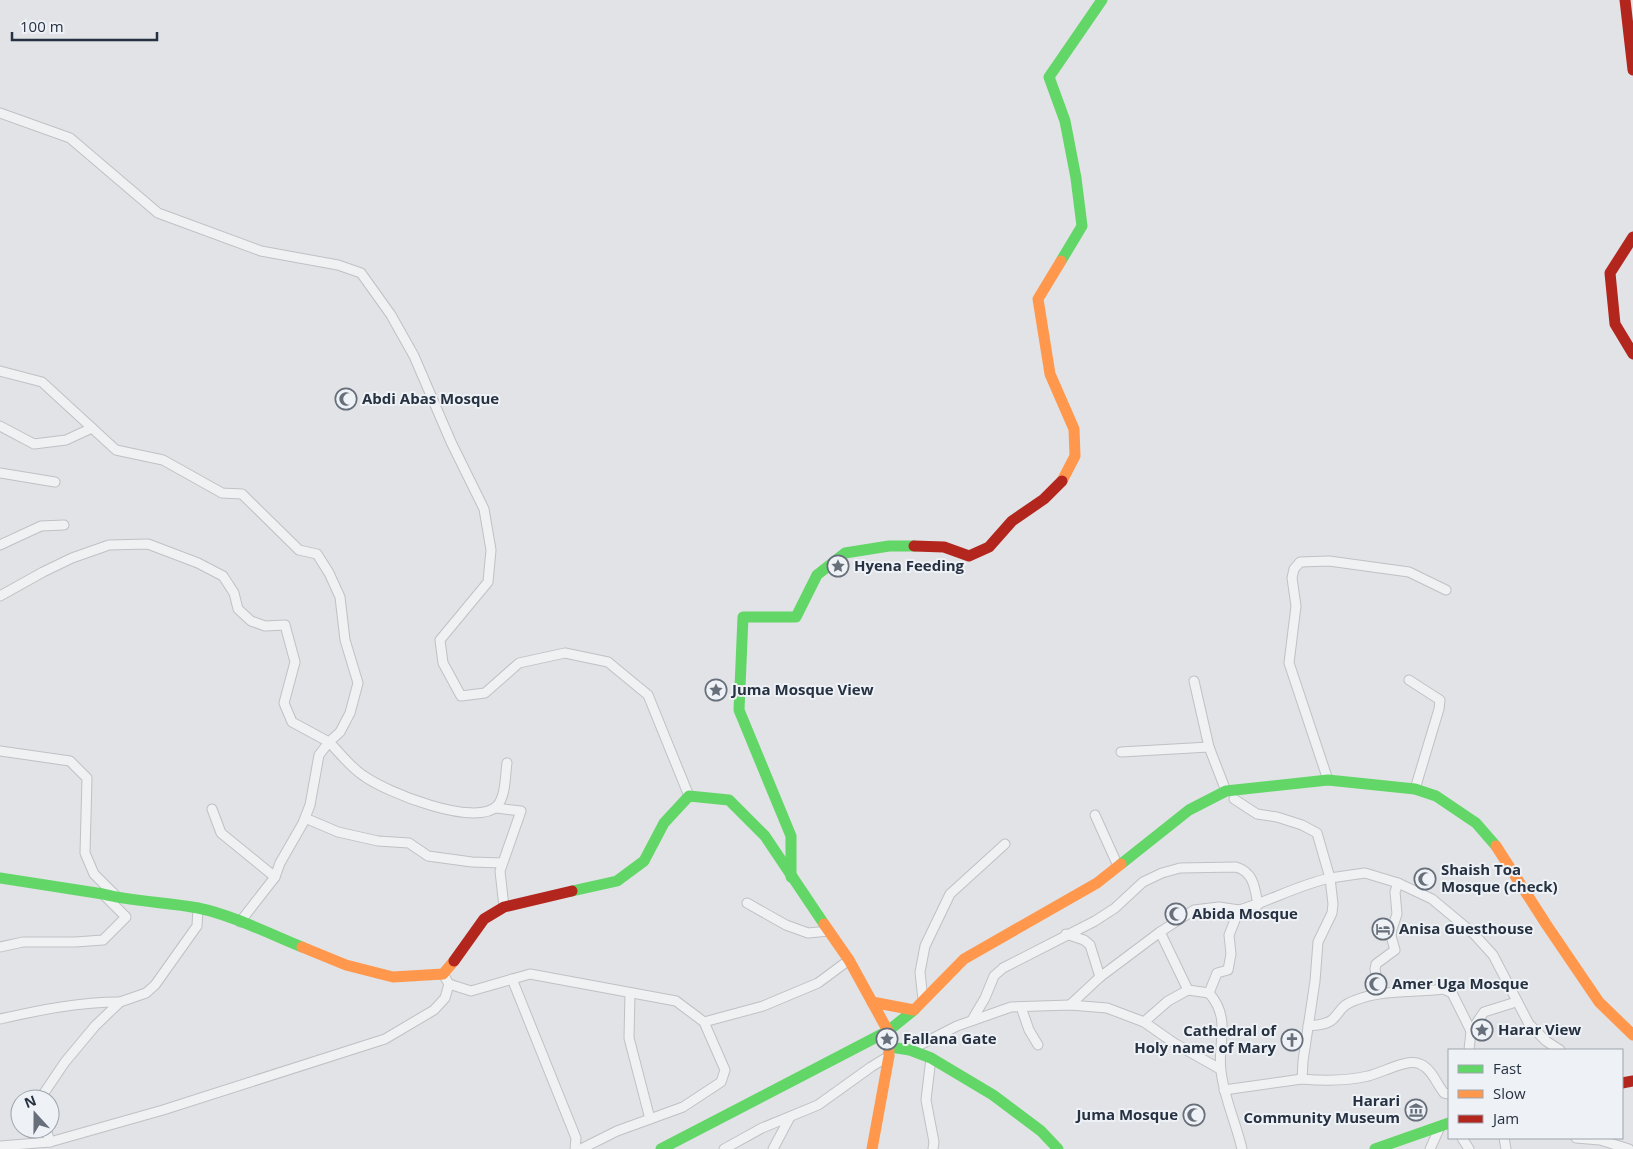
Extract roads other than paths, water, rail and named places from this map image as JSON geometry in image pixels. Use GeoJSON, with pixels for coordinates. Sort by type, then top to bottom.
{"type":"FeatureCollection","features":[{"type":"Feature","properties":{"kind":"street"},"geometry":{"type":"LineString","coordinates":[[791,877],[791,836],[739,710],[743,617],[796,617],[817,575],[845,553],[889,546],[944,547],[968,556],[989,547],[1012,521],[1044,499],[1061,482],[1075,456],[1074,429],[1050,374],[1038,299],[1082,226],[1076,178],[1065,121],[1049,78],[1102,0]]}},
{"type":"Feature","properties":{"kind":"street"},"geometry":{"type":"LineString","coordinates":[[1625,0],[1633,70]]}},
{"type":"Feature","properties":{"kind":"street"},"geometry":{"type":"LineString","coordinates":[[0,113],[70,138],[158,214],[261,251],[338,265],[360,273],[391,315],[414,356],[484,509],[491,550],[488,582],[440,640],[443,663],[461,696],[485,693],[519,663],[565,653],[608,662],[648,695],[689,796]]}},
{"type":"Feature","properties":{"kind":"street"},"geometry":{"type":"LineString","coordinates":[[1633,237],[1610,273],[1615,324],[1633,354]]}},
{"type":"Feature","properties":{"kind":"street"},"geometry":{"type":"LineString","coordinates":[[0,371],[42,382],[116,450],[162,460],[222,493],[242,494],[299,550],[317,554],[340,597],[345,640],[358,683],[350,713],[340,732],[319,755],[310,805],[305,818],[280,863],[275,877],[240,922]]}},
{"type":"Feature","properties":{"kind":"street"},"geometry":{"type":"LineString","coordinates":[[0,426],[34,444],[66,440],[92,428]]}},
{"type":"Feature","properties":{"kind":"street"},"geometry":{"type":"LineString","coordinates":[[0,473],[55,482]]}},
{"type":"Feature","properties":{"kind":"street"},"geometry":{"type":"LineString","coordinates":[[0,545],[41,526],[64,525]]}},
{"type":"Feature","properties":{"kind":"street"},"geometry":{"type":"LineString","coordinates":[[0,596],[72,558],[109,544],[148,544],[198,563],[222,576],[234,592],[238,609],[251,621],[265,626],[284,625],[295,662],[284,703],[292,722],[329,742],[364,776],[408,799],[458,812],[483,813],[496,808],[520,811],[500,871],[504,907]]}},
{"type":"Feature","properties":{"kind":"street"},"geometry":{"type":"LineString","coordinates":[[1328,780],[1289,663],[1296,606],[1292,578],[1294,569],[1300,562],[1329,561],[1409,572],[1446,590]]}},
{"type":"Feature","properties":{"kind":"street"},"geometry":{"type":"LineString","coordinates":[[1409,680],[1440,700],[1415,789]]}},
{"type":"Feature","properties":{"kind":"street"},"geometry":{"type":"LineString","coordinates":[[1194,681],[1209,747],[1230,795],[1257,814],[1277,817],[1302,825],[1316,833],[1330,878],[1334,904],[1332,913],[1318,942],[1315,982],[1303,1060],[1302,1079]]}},
{"type":"Feature","properties":{"kind":"street"},"geometry":{"type":"LineString","coordinates":[[1121,752],[1209,747]]}},
{"type":"Feature","properties":{"kind":"street"},"geometry":{"type":"LineString","coordinates":[[0,751],[70,761],[87,778],[85,853],[94,874],[118,898]]}},
{"type":"Feature","properties":{"kind":"street"},"geometry":{"type":"LineString","coordinates":[[496,808],[502,798],[507,763]]}},
{"type":"Feature","properties":{"kind":"street"},"geometry":{"type":"LineString","coordinates":[[661,1149],[888,1031],[914,1010],[964,959],[1097,883],[1189,810],[1230,795],[1328,780],[1415,789],[1436,796],[1476,823],[1497,847],[1599,1002],[1633,1035]]}},
{"type":"Feature","properties":{"kind":"street"},"geometry":{"type":"LineString","coordinates":[[689,796],[729,800],[765,836],[849,960],[888,1031],[889,1051],[872,1149]]}},
{"type":"Feature","properties":{"kind":"street"},"geometry":{"type":"LineString","coordinates":[[0,1146],[50,1142],[163,1110],[385,1039],[434,1010],[445,998],[446,979],[455,960],[484,919],[504,907],[617,881],[644,861],[664,823],[689,796]]}},
{"type":"Feature","properties":{"kind":"street"},"geometry":{"type":"LineString","coordinates":[[212,809],[221,833],[275,877]]}},
{"type":"Feature","properties":{"kind":"street"},"geometry":{"type":"LineString","coordinates":[[1095,815],[1118,866]]}},
{"type":"Feature","properties":{"kind":"street"},"geometry":{"type":"LineString","coordinates":[[305,818],[338,832],[378,841],[409,843],[428,856],[472,862],[502,863]]}},
{"type":"Feature","properties":{"kind":"street"},"geometry":{"type":"LineString","coordinates":[[923,1000],[920,972],[925,946],[950,894],[1005,844]]}},
{"type":"Feature","properties":{"kind":"street"},"geometry":{"type":"LineString","coordinates":[[972,1020],[985,998],[994,976],[1003,968],[1095,920],[1115,908],[1143,882],[1162,873],[1180,868],[1236,867],[1244,869],[1250,874],[1258,905]]}},
{"type":"Feature","properties":{"kind":"street"},"geometry":{"type":"LineString","coordinates":[[1070,1005],[1100,977],[1160,932],[1194,910],[1219,907],[1240,910],[1258,905],[1311,883],[1365,873],[1398,883],[1432,899],[1474,934],[1493,955],[1529,1024],[1559,1049]]}},
{"type":"Feature","properties":{"kind":"street"},"geometry":{"type":"LineString","coordinates":[[0,878],[118,898],[198,908],[240,922],[346,965],[393,977],[446,979],[471,991],[530,974],[676,1001],[704,1022],[725,1070],[722,1082],[683,1107],[616,1131],[581,1149]]}},
{"type":"Feature","properties":{"kind":"street"},"geometry":{"type":"LineString","coordinates":[[1379,993],[1375,969],[1376,964],[1395,950],[1392,929],[1398,914],[1395,892],[1398,883]]}},
{"type":"Feature","properties":{"kind":"street"},"geometry":{"type":"LineString","coordinates":[[0,947],[23,942],[103,940],[126,917],[102,894]]}},
{"type":"Feature","properties":{"kind":"street"},"geometry":{"type":"LineString","coordinates":[[747,903],[786,925],[808,933],[829,931]]}},
{"type":"Feature","properties":{"kind":"street"},"geometry":{"type":"LineString","coordinates":[[0,1019],[54,1007],[120,1002],[146,992],[155,985],[197,926],[198,908]]}},
{"type":"Feature","properties":{"kind":"street"},"geometry":{"type":"LineString","coordinates":[[1209,993],[1217,973],[1228,970],[1231,954],[1229,935],[1240,910]]}},
{"type":"Feature","properties":{"kind":"street"},"geometry":{"type":"LineString","coordinates":[[1160,932],[1188,990]]}},
{"type":"Feature","properties":{"kind":"street"},"geometry":{"type":"LineString","coordinates":[[1066,934],[1084,940],[1090,945],[1100,977]]}},
{"type":"Feature","properties":{"kind":"street"},"geometry":{"type":"LineString","coordinates":[[704,1022],[763,1006],[818,983],[849,960]]}},
{"type":"Feature","properties":{"kind":"street"},"geometry":{"type":"LineString","coordinates":[[512,979],[576,1138],[575,1149]]}},
{"type":"Feature","properties":{"kind":"street"},"geometry":{"type":"LineString","coordinates":[[1308,1026],[1323,1024],[1332,1020],[1340,1008],[1345,1005],[1354,1000],[1379,993],[1443,989],[1452,993],[1471,1031]]}},
{"type":"Feature","properties":{"kind":"street"},"geometry":{"type":"LineString","coordinates":[[1144,1022],[1168,1001],[1188,990],[1209,993],[1214,999],[1221,1016],[1223,1031],[1220,1069],[1224,1090],[1242,1149]]}},
{"type":"Feature","properties":{"kind":"street"},"geometry":{"type":"LineString","coordinates":[[630,993],[629,1038],[650,1119]]}},
{"type":"Feature","properties":{"kind":"street"},"geometry":{"type":"LineString","coordinates":[[47,1089],[71,1055],[95,1026],[120,1002]]}},
{"type":"Feature","properties":{"kind":"street"},"geometry":{"type":"LineString","coordinates":[[872,1002],[914,1010]]}},
{"type":"Feature","properties":{"kind":"street"},"geometry":{"type":"LineString","coordinates":[[1469,1049],[1471,1031],[1484,1012],[1516,1002]]}},
{"type":"Feature","properties":{"kind":"street"},"geometry":{"type":"LineString","coordinates":[[910,1050],[957,1026],[1011,1007],[1070,1005],[1107,1008],[1144,1022],[1174,1043],[1220,1069]]}},
{"type":"Feature","properties":{"kind":"street"},"geometry":{"type":"LineString","coordinates":[[1021,1007],[1029,1030],[1038,1045]]}},
{"type":"Feature","properties":{"kind":"street"},"geometry":{"type":"LineString","coordinates":[[724,1149],[762,1128],[818,1105],[871,1067],[889,1051],[910,1050],[931,1058],[993,1095],[1040,1131],[1058,1149]]}},
{"type":"Feature","properties":{"kind":"street"},"geometry":{"type":"LineString","coordinates":[[931,1058],[926,1100],[934,1142],[933,1149]]}},
{"type":"Feature","properties":{"kind":"street"},"geometry":{"type":"LineString","coordinates":[[1224,1090],[1302,1079],[1324,1081],[1367,1076],[1409,1062],[1420,1064],[1433,1075],[1444,1093],[1448,1094]]}},
{"type":"Feature","properties":{"kind":"street"},"geometry":{"type":"LineString","coordinates":[[773,1149],[790,1117]]}},
{"type":"Feature","properties":{"kind":"street"},"geometry":{"type":"LineString","coordinates":[[1375,1149],[1444,1125]]}},
{"type":"Feature","properties":{"kind":"street"},"geometry":{"type":"LineString","coordinates":[[1430,1149],[1444,1125]]}},
{"type":"Feature","properties":{"kind":"street"},"geometry":{"type":"LineString","coordinates":[[1588,1139],[1600,1140],[1629,1149]]}},
{"type":"Feature","properties":{"kind":"place","name":"Abdi Abas Mosque"},"geometry":{"type":"Point","coordinates":[346,399]}},
{"type":"Feature","properties":{"kind":"place","name":"Hyena Feeding"},"geometry":{"type":"Point","coordinates":[838,566]}},
{"type":"Feature","properties":{"kind":"place","name":"Juma Mosque View"},"geometry":{"type":"Point","coordinates":[716,690]}},
{"type":"Feature","properties":{"kind":"place","name":"Shaish Toa Mosque (check)"},"geometry":{"type":"Point","coordinates":[1425,879]}},
{"type":"Feature","properties":{"kind":"place","name":"Abida Mosque"},"geometry":{"type":"Point","coordinates":[1176,914]}},
{"type":"Feature","properties":{"kind":"place","name":"Anisa Guesthouse"},"geometry":{"type":"Point","coordinates":[1383,929]}},
{"type":"Feature","properties":{"kind":"place","name":"Amer Uga Mosque"},"geometry":{"type":"Point","coordinates":[1376,984]}},
{"type":"Feature","properties":{"kind":"place","name":"Harar View"},"geometry":{"type":"Point","coordinates":[1482,1030]}},
{"type":"Feature","properties":{"kind":"place","name":"Fallana Gate"},"geometry":{"type":"Point","coordinates":[887,1039]}},
{"type":"Feature","properties":{"kind":"place","name":"Cathedral of Holy name of Mary"},"geometry":{"type":"Point","coordinates":[1292,1040]}},
{"type":"Feature","properties":{"kind":"place","name":"Harari Community Museum"},"geometry":{"type":"Point","coordinates":[1416,1110]}},
{"type":"Feature","properties":{"kind":"place","name":"Juma Mosque"},"geometry":{"type":"Point","coordinates":[1194,1115]}}]}
